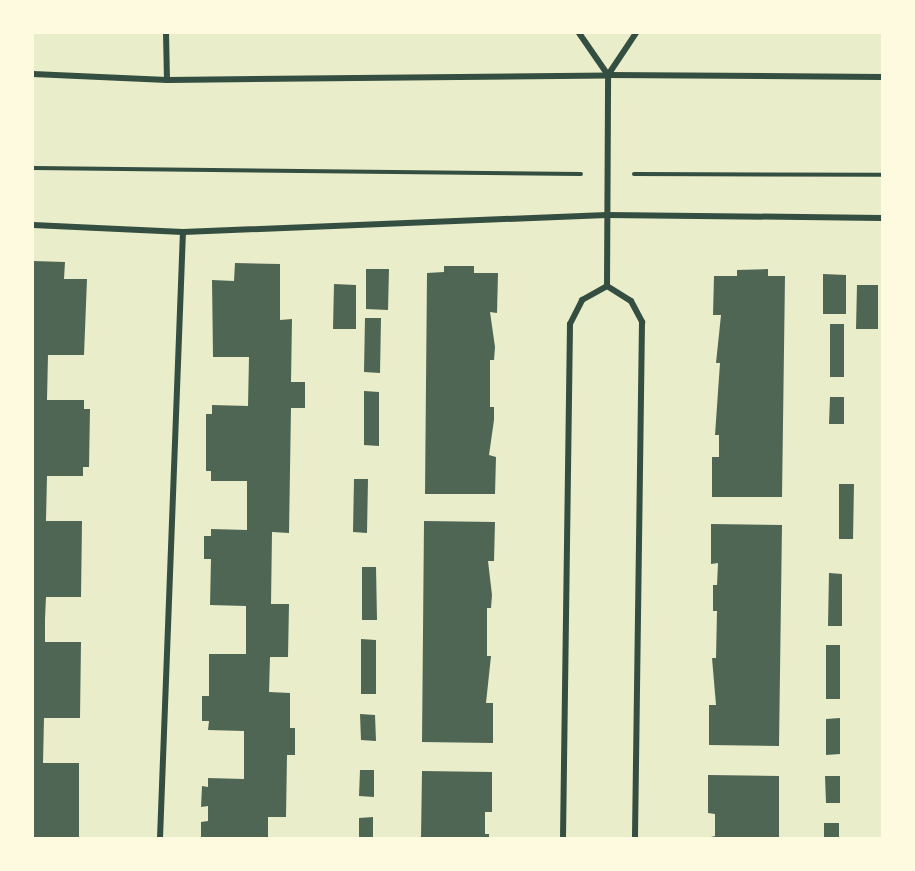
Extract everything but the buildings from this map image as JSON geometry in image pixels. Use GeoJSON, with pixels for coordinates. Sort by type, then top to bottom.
{"type":"FeatureCollection","features":[{"type":"Feature","properties":{"kind":"street"},"geometry":{"type":"LineString","coordinates":[[166,33],[167,80]]}},
{"type":"Feature","properties":{"kind":"street"},"geometry":{"type":"LineString","coordinates":[[579,33],[608,75]]}},
{"type":"Feature","properties":{"kind":"street"},"geometry":{"type":"LineString","coordinates":[[607,286],[608,75],[636,33]]}},
{"type":"Feature","properties":{"kind":"street"},"geometry":{"type":"LineString","coordinates":[[33,74],[167,80],[608,75],[882,77]]}},
{"type":"Feature","properties":{"kind":"street"},"geometry":{"type":"LineString","coordinates":[[33,225],[183,232],[607,214],[882,218]]}},
{"type":"Feature","properties":{"kind":"street"},"geometry":{"type":"LineString","coordinates":[[160,838],[183,232]]}},
{"type":"Feature","properties":{"kind":"street"},"geometry":{"type":"LineString","coordinates":[[563,838],[570,324],[582,300],[607,286]]}},
{"type":"Feature","properties":{"kind":"street"},"geometry":{"type":"LineString","coordinates":[[607,286],[631,301],[642,322],[635,838]]}},
{"type":"Feature","properties":{"kind":"path"},"geometry":{"type":"LineString","coordinates":[[33,168],[882,175]]}}]}
